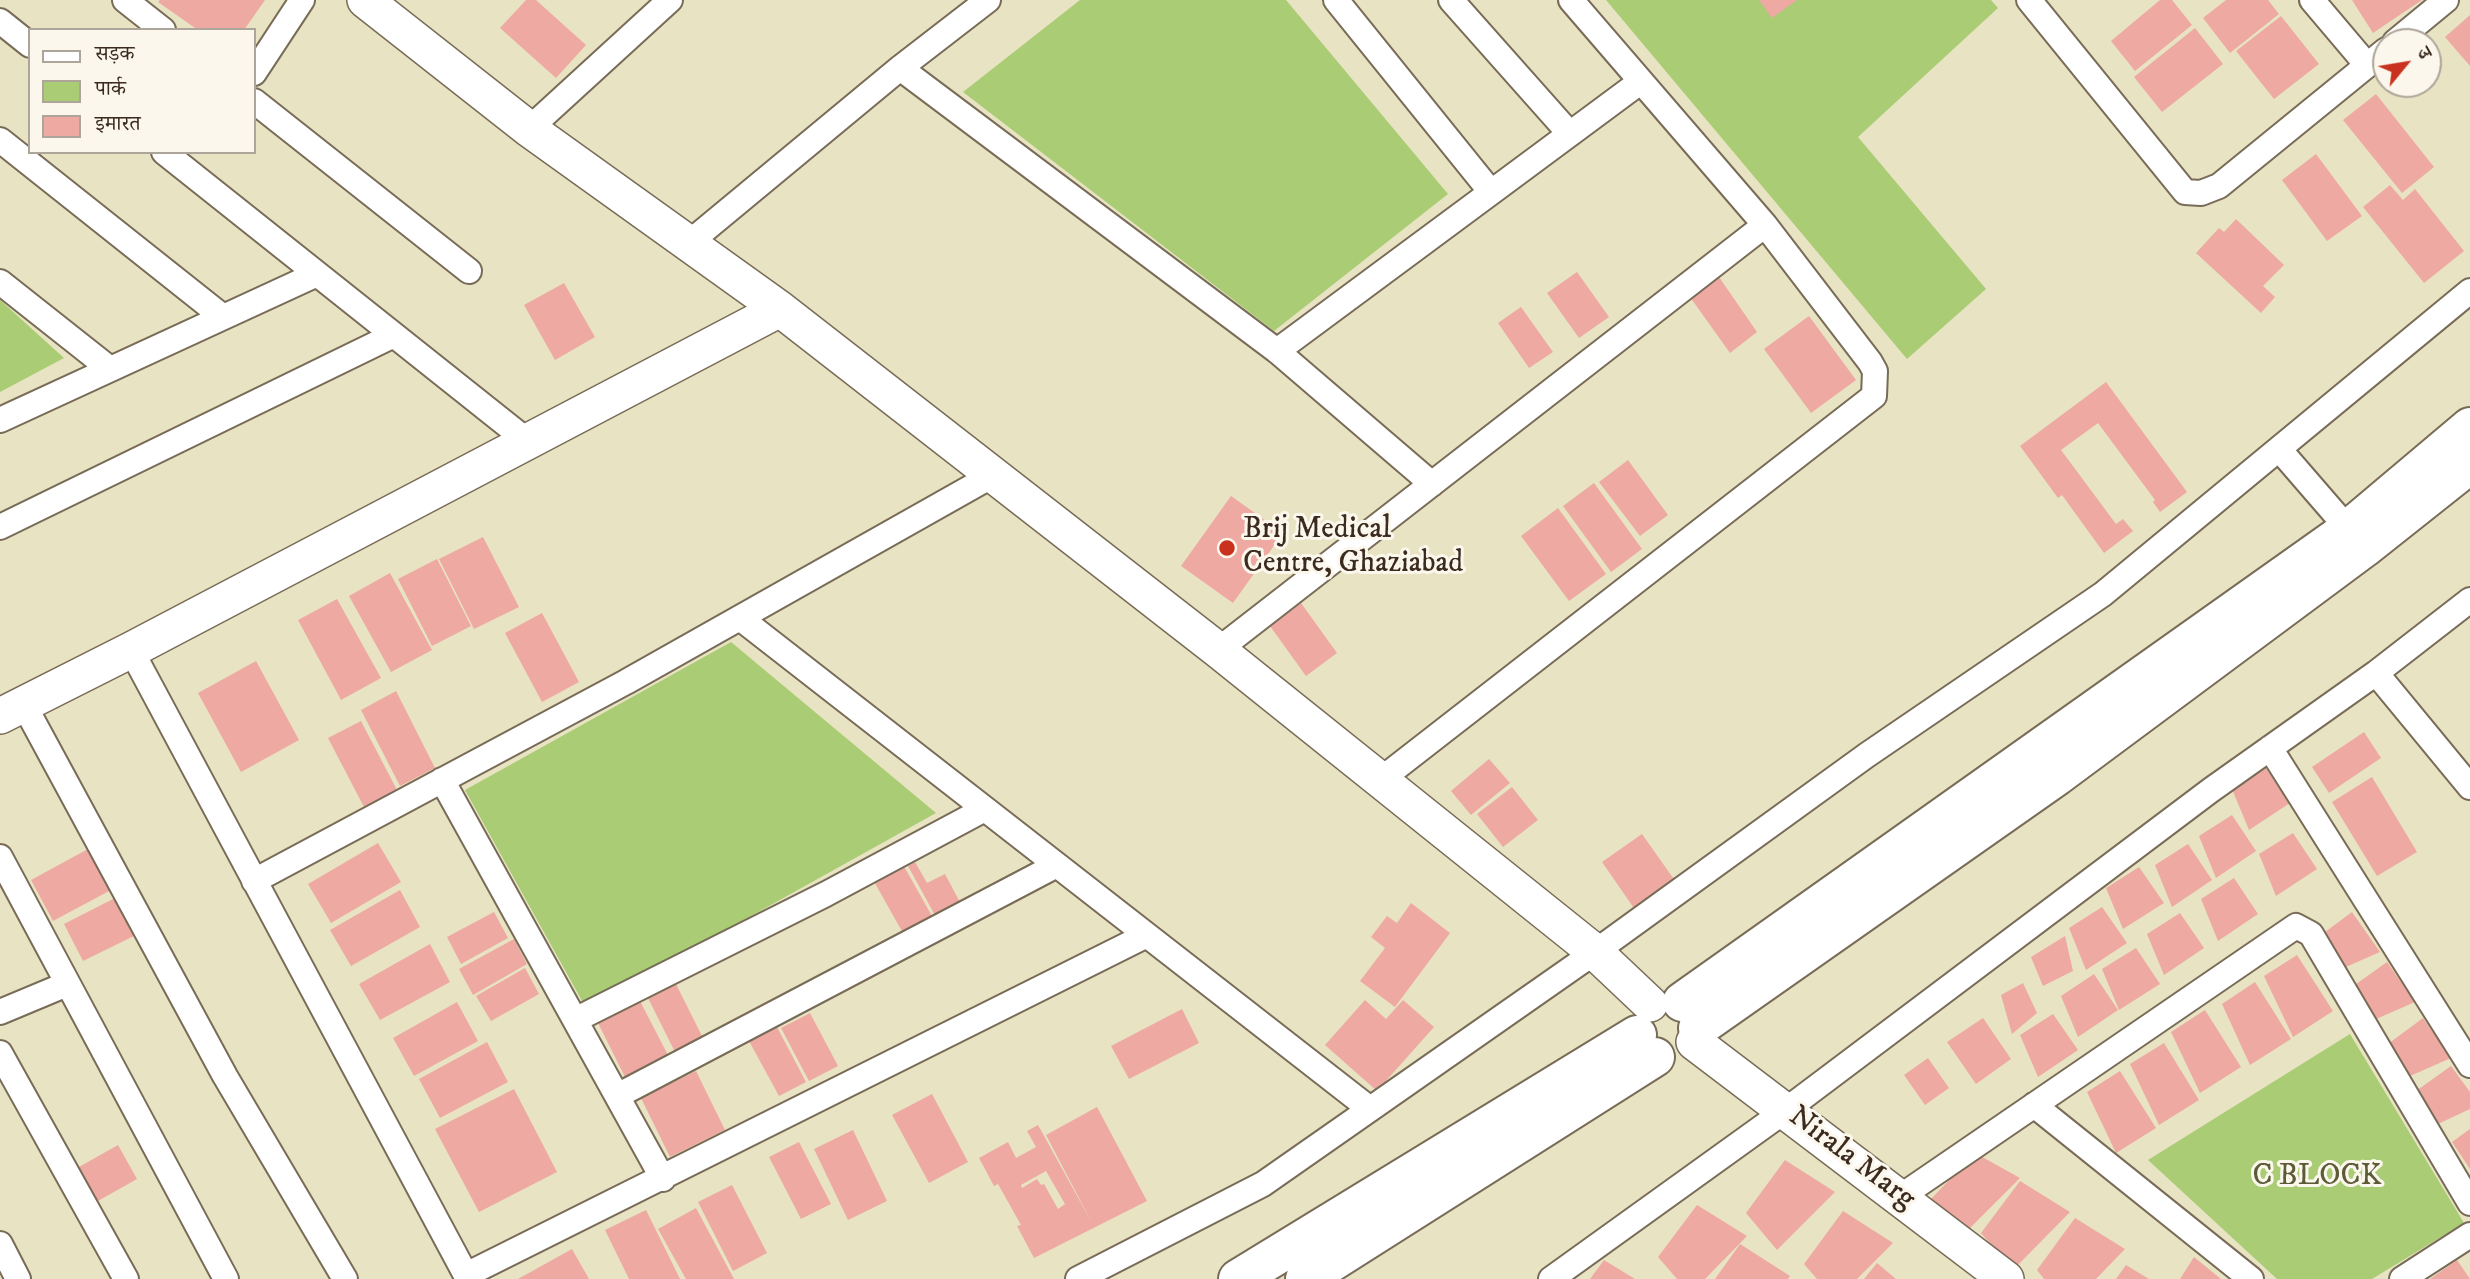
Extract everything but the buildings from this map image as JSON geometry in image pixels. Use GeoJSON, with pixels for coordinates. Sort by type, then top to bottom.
{"type":"FeatureCollection","features":[{"type":"Feature","properties":{"kind":"highway"},"geometry":{"type":"LineString","coordinates":[[2357,539],[2470,427]]}},
{"type":"Feature","properties":{"kind":"highway"},"geometry":{"type":"LineString","coordinates":[[1305,1279],[1669,1028],[2057,776],[2357,539],[2470,464]]}},
{"type":"Feature","properties":{"kind":"highway"},"geometry":{"type":"LineString","coordinates":[[1238,1279],[1669,1028]]}},
{"type":"Feature","properties":{"kind":"street"},"geometry":{"type":"LineString","coordinates":[[125,0],[160,28]]}},
{"type":"Feature","properties":{"kind":"street"},"geometry":{"type":"LineString","coordinates":[[256,70],[302,0]]}},
{"type":"Feature","properties":{"kind":"street","name":"Nirala Marg"},"geometry":{"type":"LineString","coordinates":[[365,0],[529,129],[780,309],[993,475],[1595,951],[1669,1028],[1786,1110],[2006,1279]]}},
{"type":"Feature","properties":{"kind":"street"},"geometry":{"type":"LineString","coordinates":[[529,129],[670,0]]}},
{"type":"Feature","properties":{"kind":"street"},"geometry":{"type":"LineString","coordinates":[[690,242],[900,68],[988,0]]}},
{"type":"Feature","properties":{"kind":"street"},"geometry":{"type":"LineString","coordinates":[[1335,0],[1492,192]]}},
{"type":"Feature","properties":{"kind":"street"},"geometry":{"type":"LineString","coordinates":[[1451,0],[1570,134]]}},
{"type":"Feature","properties":{"kind":"street"},"geometry":{"type":"LineString","coordinates":[[1379,781],[1874,396],[1875,370],[1870,362],[1765,225],[1571,0]]}},
{"type":"Feature","properties":{"kind":"street"},"geometry":{"type":"LineString","coordinates":[[2029,0],[2185,192],[2201,193],[2219,186],[2372,60]]}},
{"type":"Feature","properties":{"kind":"street"},"geometry":{"type":"LineString","coordinates":[[2312,0],[2372,53]]}},
{"type":"Feature","properties":{"kind":"street"},"geometry":{"type":"LineString","coordinates":[[2412,28],[2446,0]]}},
{"type":"Feature","properties":{"kind":"street"},"geometry":{"type":"LineString","coordinates":[[0,21],[28,43]]}},
{"type":"Feature","properties":{"kind":"street"},"geometry":{"type":"LineString","coordinates":[[900,68],[1277,351],[1432,484]]}},
{"type":"Feature","properties":{"kind":"street"},"geometry":{"type":"LineString","coordinates":[[1277,351],[1640,82]]}},
{"type":"Feature","properties":{"kind":"street"},"geometry":{"type":"LineString","coordinates":[[256,103],[469,271]]}},
{"type":"Feature","properties":{"kind":"street"},"geometry":{"type":"LineString","coordinates":[[0,140],[223,317]]}},
{"type":"Feature","properties":{"kind":"street"},"geometry":{"type":"LineString","coordinates":[[167,154],[526,440]]}},
{"type":"Feature","properties":{"kind":"street"},"geometry":{"type":"LineString","coordinates":[[1217,650],[1765,225]]}},
{"type":"Feature","properties":{"kind":"street"},"geometry":{"type":"LineString","coordinates":[[0,420],[317,274]]}},
{"type":"Feature","properties":{"kind":"street"},"geometry":{"type":"LineString","coordinates":[[0,282],[110,369]]}},
{"type":"Feature","properties":{"kind":"street"},"geometry":{"type":"LineString","coordinates":[[1078,1279],[1263,1184],[1595,951],[1867,755],[2103,594],[2470,292]]}},
{"type":"Feature","properties":{"kind":"street"},"geometry":{"type":"LineString","coordinates":[[345,1279],[12,709],[131,650],[526,440],[780,309]]}},
{"type":"Feature","properties":{"kind":"street"},"geometry":{"type":"LineString","coordinates":[[0,527],[394,335]]}},
{"type":"Feature","properties":{"kind":"street"},"geometry":{"type":"LineString","coordinates":[[2279,449],[2357,539]]}},
{"type":"Feature","properties":{"kind":"street"},"geometry":{"type":"LineString","coordinates":[[254,881],[740,618],[993,475]]}},
{"type":"Feature","properties":{"kind":"street"},"geometry":{"type":"LineString","coordinates":[[1551,1279],[1786,1110],[2270,748],[2376,673],[2470,600]]}},
{"type":"Feature","properties":{"kind":"street"},"geometry":{"type":"LineString","coordinates":[[740,618],[1370,1109]]}},
{"type":"Feature","properties":{"kind":"street"},"geometry":{"type":"LineString","coordinates":[[131,650],[467,1277],[1145,936]]}},
{"type":"Feature","properties":{"kind":"street"},"geometry":{"type":"LineString","coordinates":[[2376,673],[2470,787]]}},
{"type":"Feature","properties":{"kind":"street"},"geometry":{"type":"LineString","coordinates":[[2270,748],[2470,1065]]}},
{"type":"Feature","properties":{"kind":"street"},"geometry":{"type":"LineString","coordinates":[[442,780],[663,1179]]}},
{"type":"Feature","properties":{"kind":"street"},"geometry":{"type":"LineString","coordinates":[[575,1020],[826,894],[983,810]]}},
{"type":"Feature","properties":{"kind":"street"},"geometry":{"type":"LineString","coordinates":[[0,857],[226,1279]]}},
{"type":"Feature","properties":{"kind":"street"},"geometry":{"type":"LineString","coordinates":[[617,1096],[1055,866]]}},
{"type":"Feature","properties":{"kind":"street"},"geometry":{"type":"LineString","coordinates":[[1900,1197],[2296,926],[2312,934],[2470,1203]]}},
{"type":"Feature","properties":{"kind":"street"},"geometry":{"type":"LineString","coordinates":[[0,1012],[66,984]]}},
{"type":"Feature","properties":{"kind":"street"},"geometry":{"type":"LineString","coordinates":[[0,1053],[126,1279]]}},
{"type":"Feature","properties":{"kind":"street"},"geometry":{"type":"LineString","coordinates":[[2034,1105],[2251,1279]]}},
{"type":"Feature","properties":{"kind":"street"},"geometry":{"type":"LineString","coordinates":[[2402,1279],[2470,1235]]}},
{"type":"Feature","properties":{"kind":"street"},"geometry":{"type":"LineString","coordinates":[[0,1244],[18,1279]]}},
{"type":"Feature","properties":{"kind":"green space"},"geometry":{"type":"Polygon","coordinates":[[[1080,0],[1286,0],[1448,194],[1274,331],[963,92],[1080,0]]]}},
{"type":"Feature","properties":{"kind":"green space"},"geometry":{"type":"Polygon","coordinates":[[[1606,0],[1991,0],[1998,8],[1858,137],[1986,289],[1907,359],[1606,0]]]}},
{"type":"Feature","properties":{"kind":"green space"},"geometry":{"type":"Polygon","coordinates":[[[0,300],[64,358],[0,392],[0,300]]]}},
{"type":"Feature","properties":{"kind":"green space"},"geometry":{"type":"Polygon","coordinates":[[[731,642],[936,813],[586,1008],[465,790],[731,642]]]}},
{"type":"Feature","properties":{"kind":"green space","name":"C BLOCK"},"geometry":{"type":"Polygon","coordinates":[[[2350,1034],[2464,1223],[2372,1279],[2277,1279],[2148,1160],[2350,1034]]]}},
{"type":"Feature","properties":{"kind":"place","name":"Brij Medical Centre, Ghaziabad"},"geometry":{"type":"Point","coordinates":[1227,548]}}]}
